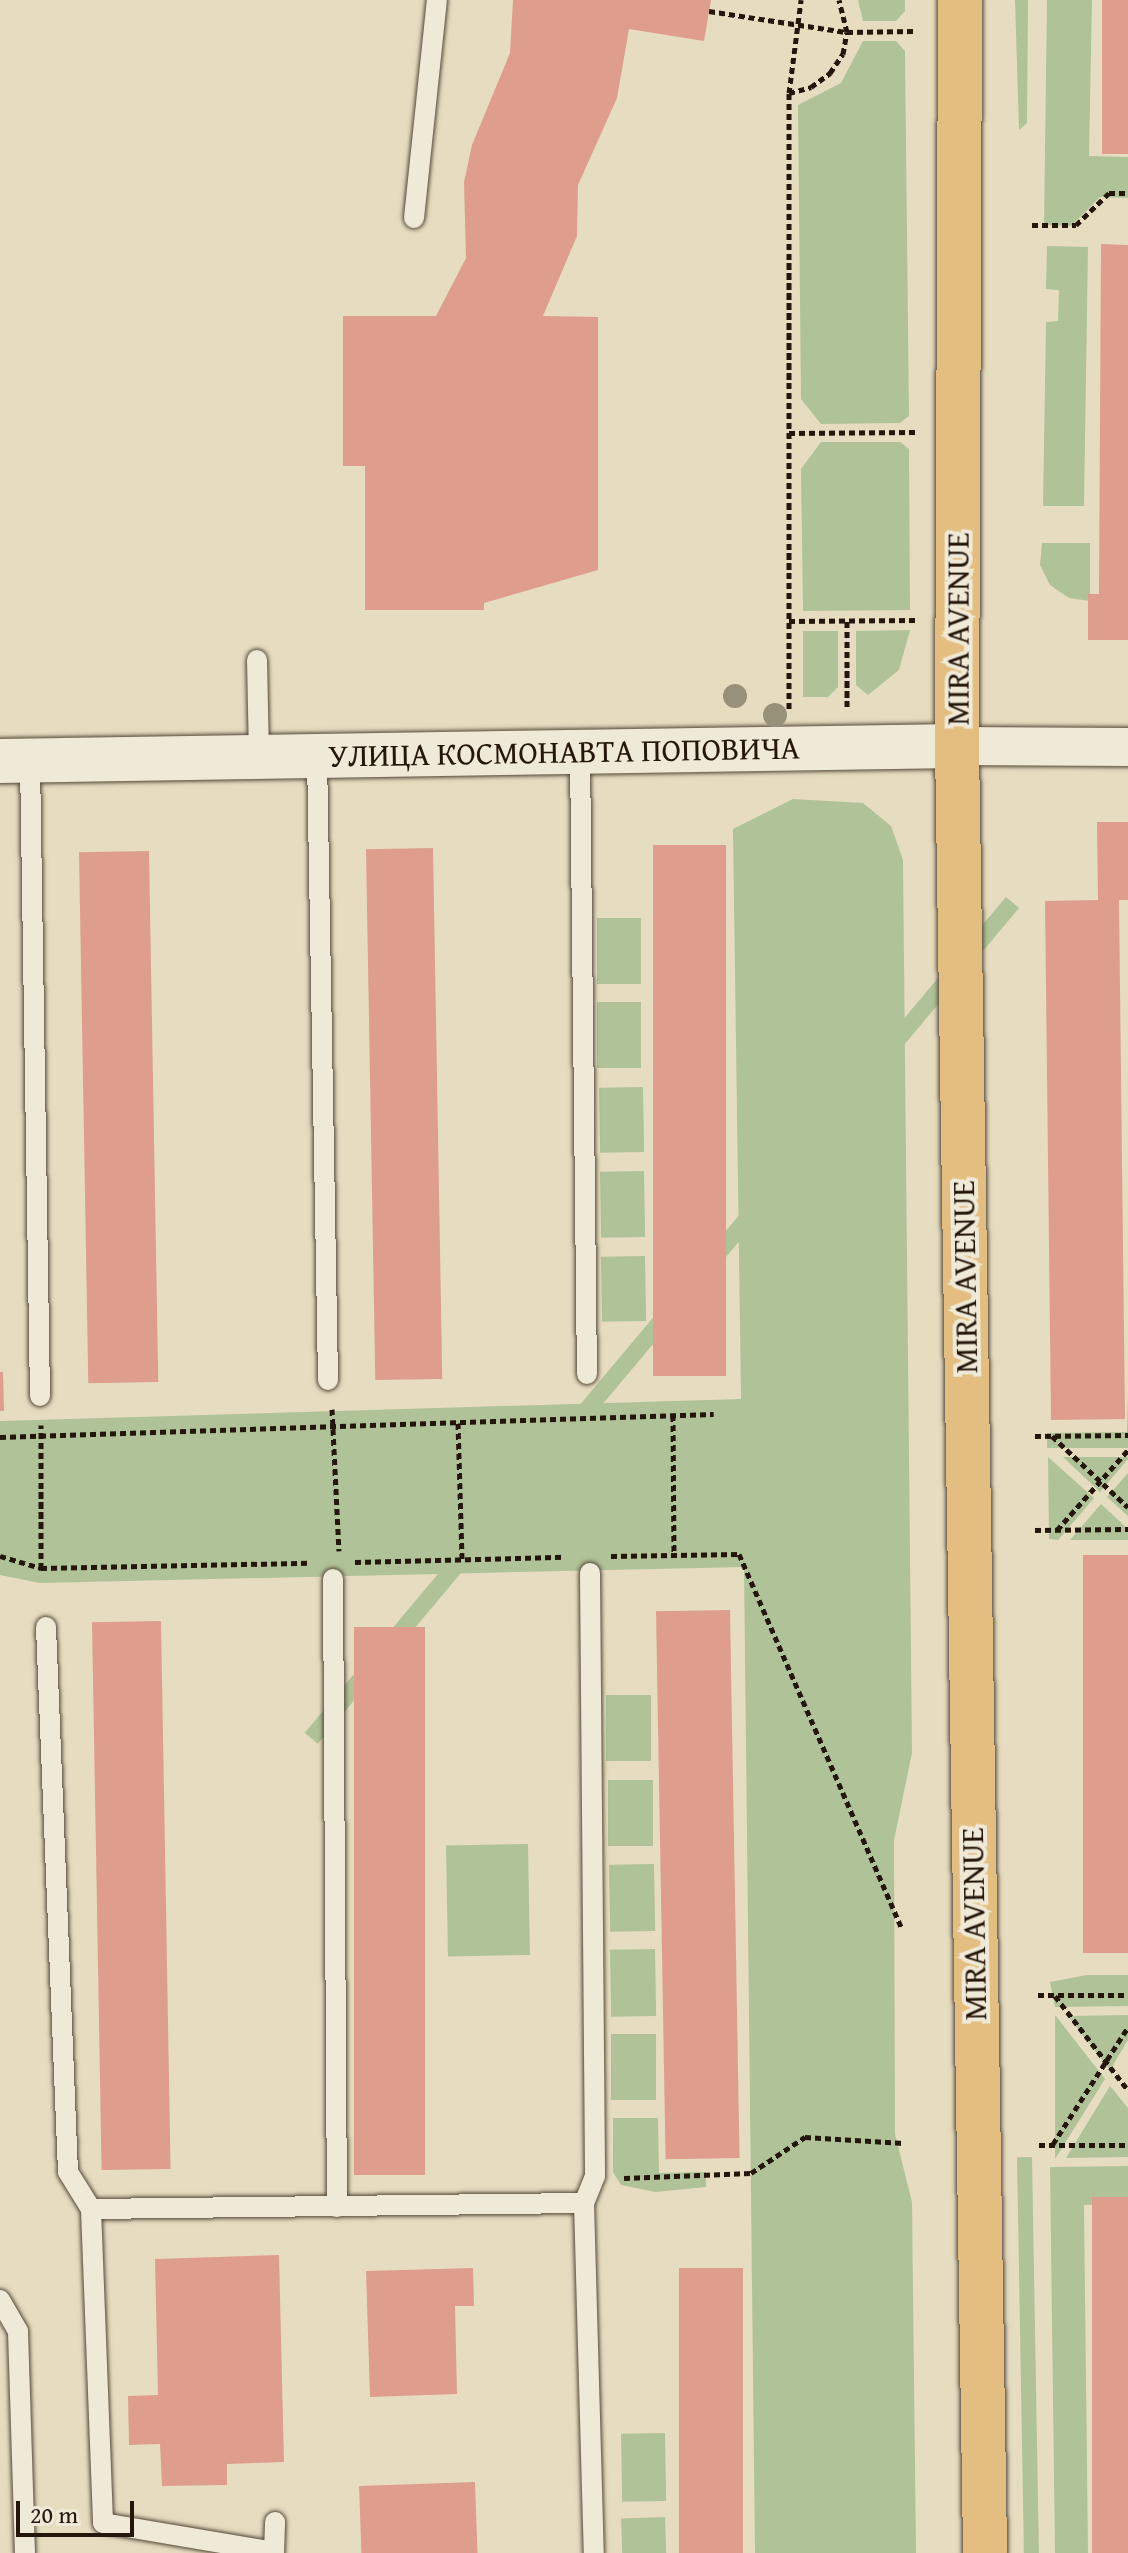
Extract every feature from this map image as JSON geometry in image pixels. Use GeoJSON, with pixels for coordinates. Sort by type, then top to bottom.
{"type":"FeatureCollection","features":[{"type":"Feature","properties":{"kind":"main road","name":"MIRA AVENUE"},"geometry":{"type":"LineString","coordinates":[[960,0],[957,746],[985,2553]]}},
{"type":"Feature","properties":{"kind":"street","name":"УЛИЦА КОСМОНАВТА ПОПОВИЧА"},"geometry":{"type":"LineString","coordinates":[[15,761],[957,746],[1128,747]]}},
{"type":"Feature","properties":{"kind":"lane"},"geometry":{"type":"LineString","coordinates":[[414,218],[437,0]]}},
{"type":"Feature","properties":{"kind":"lane"},"geometry":{"type":"LineString","coordinates":[[257,660],[259,757]]}},
{"type":"Feature","properties":{"kind":"lane"},"geometry":{"type":"LineString","coordinates":[[580,752],[587,1374]]}},
{"type":"Feature","properties":{"kind":"lane"},"geometry":{"type":"LineString","coordinates":[[317,756],[328,1380]]}},
{"type":"Feature","properties":{"kind":"lane"},"geometry":{"type":"LineString","coordinates":[[15,761],[40,1396]]}},
{"type":"Feature","properties":{"kind":"lane"},"geometry":{"type":"LineString","coordinates":[[336,1570],[337,2207]]}},
{"type":"Feature","properties":{"kind":"lane"},"geometry":{"type":"LineString","coordinates":[[590,1573],[595,2176],[584,2203],[594,2553]]}},
{"type":"Feature","properties":{"kind":"lane"},"geometry":{"type":"LineString","coordinates":[[46,1627],[68,2172],[91,2209],[103,2523],[274,2552],[275,2522]]}},
{"type":"Feature","properties":{"kind":"lane"},"geometry":{"type":"LineString","coordinates":[[91,2209],[584,2203]]}},
{"type":"Feature","properties":{"kind":"lane"},"geometry":{"type":"LineString","coordinates":[[0,2300],[18,2331],[25,2553]]}},
{"type":"Feature","properties":{"kind":"path"},"geometry":{"type":"LineString","coordinates":[[789,710],[789,93],[801,0]]}},
{"type":"Feature","properties":{"kind":"path"},"geometry":{"type":"LineString","coordinates":[[789,93],[811,87],[830,73],[843,54],[847,32],[839,0]]}},
{"type":"Feature","properties":{"kind":"path"},"geometry":{"type":"LineString","coordinates":[[709,11],[847,32],[914,31]]}},
{"type":"Feature","properties":{"kind":"path"},"geometry":{"type":"LineString","coordinates":[[1032,225],[1076,225],[1109,193],[1128,193]]}},
{"type":"Feature","properties":{"kind":"path"},"geometry":{"type":"LineString","coordinates":[[789,433],[917,432]]}},
{"type":"Feature","properties":{"kind":"path"},"geometry":{"type":"LineString","coordinates":[[789,621],[918,620]]}},
{"type":"Feature","properties":{"kind":"path"},"geometry":{"type":"LineString","coordinates":[[847,621],[847,710]]}},
{"type":"Feature","properties":{"kind":"path"},"geometry":{"type":"LineString","coordinates":[[328,1380],[335,1427],[336,1570]]}},
{"type":"Feature","properties":{"kind":"path"},"geometry":{"type":"LineString","coordinates":[[40,1396],[41,1568]]}},
{"type":"Feature","properties":{"kind":"path"},"geometry":{"type":"LineString","coordinates":[[0,1437],[714,1414]]}},
{"type":"Feature","properties":{"kind":"path"},"geometry":{"type":"LineString","coordinates":[[673,1415],[674,1554]]}},
{"type":"Feature","properties":{"kind":"path"},"geometry":{"type":"LineString","coordinates":[[458,1423],[462,1559]]}},
{"type":"Feature","properties":{"kind":"path"},"geometry":{"type":"LineString","coordinates":[[1035,1436],[1128,1435]]}},
{"type":"Feature","properties":{"kind":"path"},"geometry":{"type":"LineString","coordinates":[[1052,1436],[1128,1507]]}},
{"type":"Feature","properties":{"kind":"path"},"geometry":{"type":"LineString","coordinates":[[1057,1530],[1128,1450]]}},
{"type":"Feature","properties":{"kind":"path"},"geometry":{"type":"LineString","coordinates":[[1035,1530],[1128,1529]]}},
{"type":"Feature","properties":{"kind":"path"},"geometry":{"type":"LineString","coordinates":[[604,1556],[739,1554],[901,1927]]}},
{"type":"Feature","properties":{"kind":"path"},"geometry":{"type":"LineString","coordinates":[[0,1556],[41,1568],[336,1570],[462,1559],[574,1557]]}},
{"type":"Feature","properties":{"kind":"path"},"geometry":{"type":"LineString","coordinates":[[1038,1995],[1128,1995]]}},
{"type":"Feature","properties":{"kind":"path"},"geometry":{"type":"LineString","coordinates":[[1055,1996],[1128,2090]]}},
{"type":"Feature","properties":{"kind":"path"},"geometry":{"type":"LineString","coordinates":[[1053,2144],[1128,2027]]}},
{"type":"Feature","properties":{"kind":"path"},"geometry":{"type":"LineString","coordinates":[[595,2176],[651,2180],[751,2173],[805,2137],[904,2143]]}},
{"type":"Feature","properties":{"kind":"path"},"geometry":{"type":"LineString","coordinates":[[1039,2145],[1128,2145]]}},
{"type":"Feature","properties":{"kind":"green space"},"geometry":{"type":"Polygon","coordinates":[[[858,0],[905,0],[905,11],[896,21],[863,21],[858,0]]]}},
{"type":"Feature","properties":{"kind":"green space"},"geometry":{"type":"Polygon","coordinates":[[[1015,0],[1028,0],[1027,123],[1019,130],[1015,0]]]}},
{"type":"Feature","properties":{"kind":"green space"},"geometry":{"type":"Polygon","coordinates":[[[1047,0],[1092,0],[1089,156],[1128,157],[1128,198],[1100,197],[1071,226],[1044,225],[1047,0]]]}},
{"type":"Feature","properties":{"kind":"green space"},"geometry":{"type":"Polygon","coordinates":[[[863,41],[896,41],[905,51],[909,416],[900,423],[821,424],[801,399],[798,105],[841,83],[863,41]]]}},
{"type":"Feature","properties":{"kind":"green space"},"geometry":{"type":"Polygon","coordinates":[[[1047,246],[1088,247],[1084,506],[1043,506],[1046,322],[1058,321],[1059,290],[1046,289],[1047,246]]]}},
{"type":"Feature","properties":{"kind":"green space"},"geometry":{"type":"Polygon","coordinates":[[[821,442],[900,442],[909,449],[910,610],[803,611],[801,469],[821,442]]]}},
{"type":"Feature","properties":{"kind":"green space"},"geometry":{"type":"Polygon","coordinates":[[[1042,543],[1090,543],[1090,601],[1069,598],[1050,585],[1040,565],[1042,543]]]}},
{"type":"Feature","properties":{"kind":"green space"},"geometry":{"type":"Polygon","coordinates":[[[910,630],[899,670],[868,695],[856,685],[856,631],[910,630]]]}},
{"type":"Feature","properties":{"kind":"green space"},"geometry":{"type":"Polygon","coordinates":[[[803,631],[838,631],[838,687],[828,697],[803,697],[803,631]]]}},
{"type":"Feature","properties":{"kind":"green space"},"geometry":{"type":"Polygon","coordinates":[[[793,799],[863,803],[891,826],[903,860],[912,1753],[894,1840],[895,2134],[912,2202],[916,2553],[755,2553],[744,1567],[40,1583],[0,1575],[0,1421],[741,1399],[733,829],[793,799]]]}},
{"type":"Feature","properties":{"kind":"green space"},"geometry":{"type":"Polygon","coordinates":[[[1006,897],[1019,908],[318,1744],[305,1733],[1006,897]]]}},
{"type":"Feature","properties":{"kind":"green space"},"geometry":{"type":"Polygon","coordinates":[[[597,918],[641,918],[641,984],[597,984],[597,918]]]}},
{"type":"Feature","properties":{"kind":"green space"},"geometry":{"type":"Polygon","coordinates":[[[597,1002],[641,1002],[641,1068],[597,1068],[597,1002]]]}},
{"type":"Feature","properties":{"kind":"green space"},"geometry":{"type":"Polygon","coordinates":[[[643,1087],[644,1152],[600,1153],[599,1088],[643,1087]]]}},
{"type":"Feature","properties":{"kind":"green space"},"geometry":{"type":"Polygon","coordinates":[[[644,1171],[645,1237],[601,1238],[600,1172],[644,1171]]]}},
{"type":"Feature","properties":{"kind":"green space"},"geometry":{"type":"Polygon","coordinates":[[[645,1256],[646,1321],[602,1322],[601,1257],[645,1256]]]}},
{"type":"Feature","properties":{"kind":"green space"},"geometry":{"type":"Polygon","coordinates":[[[1128,1395],[1128,1448],[1047,1448],[1047,1433],[1127,1432],[1128,1395]]]}},
{"type":"Feature","properties":{"kind":"green space"},"geometry":{"type":"Polygon","coordinates":[[[1048,1457],[1094,1498],[1058,1540],[1049,1539],[1048,1457]]]}},
{"type":"Feature","properties":{"kind":"green space"},"geometry":{"type":"Polygon","coordinates":[[[1063,1457],[1128,1457],[1128,1459],[1100,1492],[1063,1457]]]}},
{"type":"Feature","properties":{"kind":"green space"},"geometry":{"type":"Polygon","coordinates":[[[1128,1473],[1128,1516],[1107,1497],[1128,1473]]]}},
{"type":"Feature","properties":{"kind":"green space"},"geometry":{"type":"Polygon","coordinates":[[[1101,1504],[1128,1529],[1128,1540],[1070,1540],[1101,1504]]]}},
{"type":"Feature","properties":{"kind":"green space"},"geometry":{"type":"Polygon","coordinates":[[[606,1695],[651,1695],[651,1761],[606,1761],[606,1695]]]}},
{"type":"Feature","properties":{"kind":"green space"},"geometry":{"type":"Polygon","coordinates":[[[608,1780],[653,1780],[653,1846],[608,1846],[608,1780]]]}},
{"type":"Feature","properties":{"kind":"green space"},"geometry":{"type":"Polygon","coordinates":[[[528,1844],[530,1955],[448,1956],[446,1845],[528,1844]]]}},
{"type":"Feature","properties":{"kind":"green space"},"geometry":{"type":"Polygon","coordinates":[[[654,1864],[655,1931],[610,1932],[609,1865],[654,1864]]]}},
{"type":"Feature","properties":{"kind":"green space"},"geometry":{"type":"Polygon","coordinates":[[[655,1949],[656,2016],[611,2017],[610,1950],[655,1949]]]}},
{"type":"Feature","properties":{"kind":"green space"},"geometry":{"type":"Polygon","coordinates":[[[1087,1975],[1128,1975],[1128,2006],[1055,2007],[1050,1982],[1087,1975]]]}},
{"type":"Feature","properties":{"kind":"green space"},"geometry":{"type":"Polygon","coordinates":[[[1055,2015],[1105,2079],[1055,2159],[1055,2015]]]}},
{"type":"Feature","properties":{"kind":"green space"},"geometry":{"type":"Polygon","coordinates":[[[1128,2015],[1128,2040],[1110,2070],[1068,2016],[1128,2015]]]}},
{"type":"Feature","properties":{"kind":"green space"},"geometry":{"type":"Polygon","coordinates":[[[611,2034],[656,2034],[656,2100],[611,2100],[611,2034]]]}},
{"type":"Feature","properties":{"kind":"green space"},"geometry":{"type":"Polygon","coordinates":[[[1110,2086],[1128,2108],[1128,2157],[1066,2158],[1110,2086]]]}},
{"type":"Feature","properties":{"kind":"green space"},"geometry":{"type":"Polygon","coordinates":[[[613,2118],[658,2118],[659,2173],[706,2172],[706,2187],[655,2192],[621,2185],[613,2172],[613,2118]]]}},
{"type":"Feature","properties":{"kind":"green space"},"geometry":{"type":"Polygon","coordinates":[[[1017,2157],[1032,2157],[1039,2553],[1024,2553],[1017,2157]]]}},
{"type":"Feature","properties":{"kind":"green space"},"geometry":{"type":"Polygon","coordinates":[[[1128,2166],[1128,2204],[1084,2205],[1088,2553],[1055,2553],[1050,2167],[1128,2166]]]}},
{"type":"Feature","properties":{"kind":"green space"},"geometry":{"type":"Polygon","coordinates":[[[665,2433],[666,2501],[622,2502],[621,2434],[665,2433]]]}},
{"type":"Feature","properties":{"kind":"green space"},"geometry":{"type":"Polygon","coordinates":[[[665,2517],[666,2553],[622,2553],[621,2519],[665,2517]]]}},
{"type":"Feature","properties":{"kind":"building"},"geometry":{"type":"Polygon","coordinates":[[[513,0],[711,0],[704,41],[629,29],[617,98],[578,185],[577,236],[543,316],[598,317],[598,570],[484,603],[484,610],[365,610],[365,466],[343,466],[343,316],[436,316],[466,258],[464,182],[472,145],[510,53],[513,0]]]}},
{"type":"Feature","properties":{"kind":"building"},"geometry":{"type":"Polygon","coordinates":[[[1102,0],[1128,0],[1128,154],[1102,154],[1102,0]]]}},
{"type":"Feature","properties":{"kind":"building"},"geometry":{"type":"Polygon","coordinates":[[[1101,244],[1128,245],[1128,640],[1088,640],[1088,594],[1099,594],[1101,244]]]}},
{"type":"Feature","properties":{"kind":"building"},"geometry":{"type":"Polygon","coordinates":[[[1097,822],[1128,822],[1128,900],[1119,900],[1125,1419],[1051,1420],[1045,901],[1098,900],[1097,822]]]}},
{"type":"Feature","properties":{"kind":"building"},"geometry":{"type":"Polygon","coordinates":[[[653,845],[726,845],[726,1376],[653,1376],[653,845]]]}},
{"type":"Feature","properties":{"kind":"building"},"geometry":{"type":"Polygon","coordinates":[[[433,848],[442,1379],[375,1380],[366,849],[433,848]]]}},
{"type":"Feature","properties":{"kind":"building"},"geometry":{"type":"Polygon","coordinates":[[[149,851],[158,1382],[88,1383],[79,852],[149,851]]]}},
{"type":"Feature","properties":{"kind":"building"},"geometry":{"type":"Polygon","coordinates":[[[0,1372],[3,1372],[4,1411],[0,1411],[0,1372]]]}},
{"type":"Feature","properties":{"kind":"building"},"geometry":{"type":"Polygon","coordinates":[[[1083,1555],[1128,1555],[1128,1953],[1083,1953],[1083,1555]]]}},
{"type":"Feature","properties":{"kind":"building"},"geometry":{"type":"Polygon","coordinates":[[[730,1610],[740,2158],[666,2159],[656,1611],[730,1610]]]}},
{"type":"Feature","properties":{"kind":"building"},"geometry":{"type":"Polygon","coordinates":[[[161,1621],[171,2169],[102,2170],[92,1622],[161,1621]]]}},
{"type":"Feature","properties":{"kind":"building"},"geometry":{"type":"Polygon","coordinates":[[[354,1627],[425,1627],[425,2175],[354,2175],[354,1627]]]}},
{"type":"Feature","properties":{"kind":"building"},"geometry":{"type":"Polygon","coordinates":[[[1092,2197],[1128,2197],[1128,2553],[1092,2553],[1092,2197]]]}},
{"type":"Feature","properties":{"kind":"building"},"geometry":{"type":"Polygon","coordinates":[[[279,2255],[284,2462],[227,2464],[227,2485],[162,2486],[160,2444],[129,2445],[128,2396],[158,2395],[155,2259],[279,2255]]]}},
{"type":"Feature","properties":{"kind":"building"},"geometry":{"type":"Polygon","coordinates":[[[473,2268],[474,2306],[455,2306],[457,2394],[370,2397],[366,2271],[473,2268]]]}},
{"type":"Feature","properties":{"kind":"building"},"geometry":{"type":"Polygon","coordinates":[[[679,2268],[743,2268],[743,2553],[679,2553],[679,2268]]]}},
{"type":"Feature","properties":{"kind":"building"},"geometry":{"type":"Polygon","coordinates":[[[475,2482],[477,2553],[361,2553],[359,2486],[475,2482]]]}}]}
